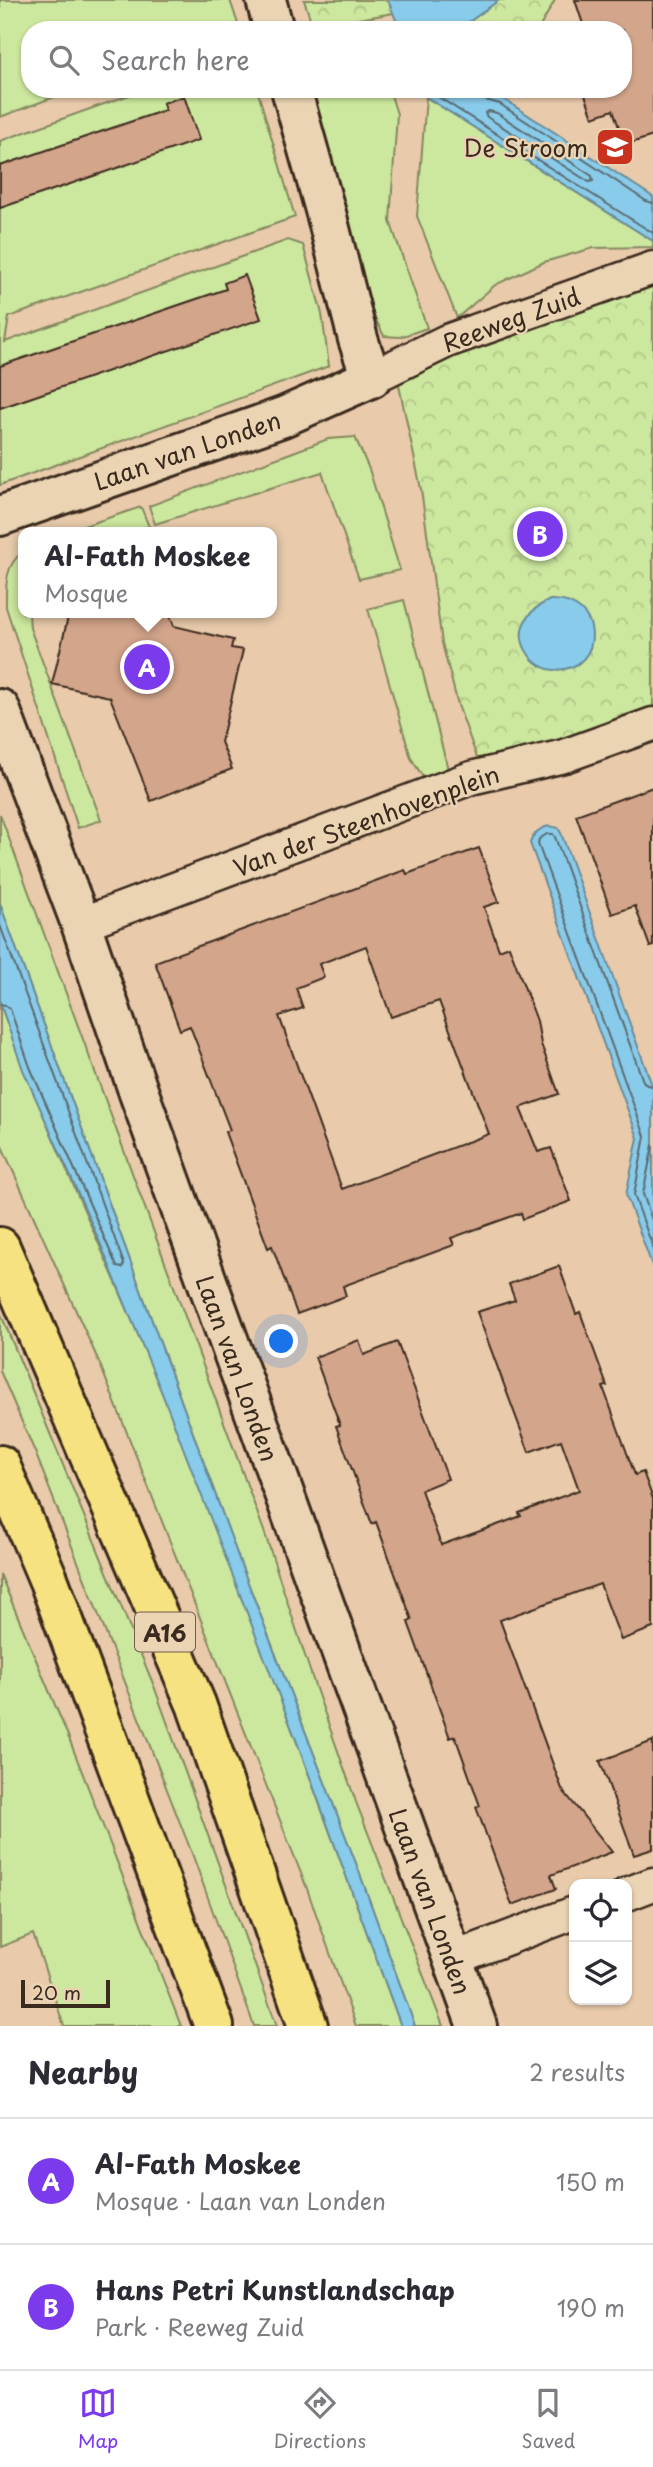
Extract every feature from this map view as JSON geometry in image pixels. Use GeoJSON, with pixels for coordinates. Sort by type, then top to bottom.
{"type":"FeatureCollection","features":[{"type":"Feature","properties":{"kind":"highway","name":"A16"},"geometry":{"type":"LineString","coordinates":[[0,1247],[195,1704],[308,2026]]}},
{"type":"Feature","properties":{"kind":"highway"},"geometry":{"type":"LineString","coordinates":[[0,1465],[48,1581],[214,2026]]}},
{"type":"Feature","properties":{"kind":"street"},"geometry":{"type":"LineString","coordinates":[[266,0],[272,21]]}},
{"type":"Feature","properties":{"kind":"street"},"geometry":{"type":"LineString","coordinates":[[294,98],[371,379]]}},
{"type":"Feature","properties":{"kind":"street","name":"Reeweg Zuid"},"geometry":{"type":"LineString","coordinates":[[371,379],[447,341],[653,268]]}},
{"type":"Feature","properties":{"kind":"street","name":"Laan van Londen"},"geometry":{"type":"LineString","coordinates":[[0,516],[283,417],[371,379]]}},
{"type":"Feature","properties":{"kind":"street","name":"Laan van Londen"},"geometry":{"type":"LineString","coordinates":[[0,709],[81,924],[139,1096],[477,2026]]}},
{"type":"Feature","properties":{"kind":"street","name":"Van der Steenhovenplein"},"geometry":{"type":"LineString","coordinates":[[81,924],[471,778],[564,756],[653,724]]}},
{"type":"Feature","properties":{"kind":"street"},"geometry":{"type":"LineString","coordinates":[[632,1892],[653,1884]]}},
{"type":"Feature","properties":{"kind":"street"},"geometry":{"type":"LineString","coordinates":[[452,1959],[569,1915]]}},
{"type":"Feature","properties":{"kind":"green space"},"geometry":{"type":"Polygon","coordinates":[[[0,0],[230,0],[237,21],[21,21],[21,98],[52,98],[0,117],[0,0]]]}},
{"type":"Feature","properties":{"kind":"green space"},"geometry":{"type":"Polygon","coordinates":[[[304,0],[454,0],[451,3],[348,21],[311,21],[304,0]]]}},
{"type":"Feature","properties":{"kind":"green space"},"geometry":{"type":"Polygon","coordinates":[[[499,0],[555,0],[543,21],[470,21],[499,0]]]}},
{"type":"Feature","properties":{"kind":"green space"},"geometry":{"type":"Polygon","coordinates":[[[121,98],[260,98],[295,217],[9,317],[5,342],[288,240],[303,245],[322,314],[329,366],[0,485],[0,141],[121,98]]]}},
{"type":"Feature","properties":{"kind":"green space"},"geometry":{"type":"Polygon","coordinates":[[[313,98],[392,98],[397,114],[390,221],[427,328],[400,337],[384,336],[374,316],[313,98]]]}},
{"type":"Feature","properties":{"kind":"green space"},"geometry":{"type":"Polygon","coordinates":[[[428,98],[653,241],[653,247],[593,248],[544,262],[495,285],[457,318],[417,216],[428,98]]]}},
{"type":"Feature","properties":{"kind":"green space"},"geometry":{"type":"Polygon","coordinates":[[[653,285],[653,715],[480,766],[458,705],[442,643],[421,489],[397,376],[443,353],[653,285]]]}},
{"type":"Feature","properties":{"kind":"green space"},"geometry":{"type":"Polygon","coordinates":[[[355,437],[369,469],[400,570],[359,579],[322,472],[155,524],[149,506],[328,439],[355,437]]]}},
{"type":"Feature","properties":{"kind":"green space"},"geometry":{"type":"Polygon","coordinates":[[[141,507],[149,527],[81,527],[141,507]]]}},
{"type":"Feature","properties":{"kind":"green space"},"geometry":{"type":"Polygon","coordinates":[[[17,557],[18,618],[29,618],[30,628],[101,820],[78,828],[6,607],[9,570],[17,557]]]}},
{"type":"Feature","properties":{"kind":"green space"},"geometry":{"type":"Polygon","coordinates":[[[404,600],[450,777],[428,785],[411,758],[368,609],[404,600]]]}},
{"type":"Feature","properties":{"kind":"green space"},"geometry":{"type":"Polygon","coordinates":[[[0,814],[264,1531],[356,1802],[443,2026],[415,2026],[357,1866],[240,1562],[0,904],[0,814]]]}},
{"type":"Feature","properties":{"kind":"green space"},"geometry":{"type":"Polygon","coordinates":[[[0,1003],[38,1102],[143,1346],[194,1473],[285,1710],[401,2026],[356,2026],[306,1886],[99,1362],[0,1142],[0,1003]]]}},
{"type":"Feature","properties":{"kind":"green space"},"geometry":{"type":"Polygon","coordinates":[[[0,1312],[154,1686],[277,2026],[254,2026],[193,1856],[35,1452],[0,1371],[0,1312]]]}},
{"type":"Feature","properties":{"kind":"green space"},"geometry":{"type":"Polygon","coordinates":[[[0,1574],[68,1736],[181,2026],[64,2026],[33,1934],[0,1947],[0,1574]]]}},
{"type":"Feature","properties":{"kind":"water"},"geometry":{"type":"Polygon","coordinates":[[[388,0],[499,0],[470,21],[396,21],[388,0]]]}},
{"type":"Feature","properties":{"kind":"water"},"geometry":{"type":"Polygon","coordinates":[[[428,98],[502,98],[653,197],[653,241],[428,98]]]}},
{"type":"Feature","properties":{"kind":"water"},"geometry":{"type":"Polygon","coordinates":[[[550,600],[568,602],[581,610],[589,621],[592,634],[590,647],[583,659],[572,667],[556,670],[544,668],[531,658],[524,646],[524,622],[535,609],[550,600]]]}},
{"type":"Feature","properties":{"kind":"water"},"geometry":{"type":"Polygon","coordinates":[[[549,826],[558,828],[561,833],[653,1088],[653,1268],[626,1195],[638,1138],[530,843],[537,832],[549,826]]]}},
{"type":"Feature","properties":{"kind":"water"},"geometry":{"type":"Polygon","coordinates":[[[0,904],[240,1562],[357,1866],[415,2026],[401,2026],[300,1750],[162,1393],[98,1238],[23,1070],[0,1003],[0,904]]]}},
{"type":"Feature","properties":{"kind":"building"},"geometry":{"type":"Polygon","coordinates":[[[575,0],[653,0],[653,136],[625,145],[613,110],[593,117],[586,98],[632,98],[632,21],[582,21],[575,0]]]}},
{"type":"Feature","properties":{"kind":"building"},"geometry":{"type":"Polygon","coordinates":[[[185,98],[199,140],[0,208],[0,166],[165,110],[163,103],[185,98]]]}},
{"type":"Feature","properties":{"kind":"building"},"geometry":{"type":"Polygon","coordinates":[[[245,275],[261,319],[0,408],[0,366],[226,289],[224,283],[245,275]]]}},
{"type":"Feature","properties":{"kind":"building"},"geometry":{"type":"Polygon","coordinates":[[[68,618],[171,618],[174,626],[233,640],[231,648],[243,650],[221,742],[232,769],[151,801],[110,697],[52,684],[68,618]]]}},
{"type":"Feature","properties":{"kind":"building"},"geometry":{"type":"Polygon","coordinates":[[[653,787],[653,946],[650,947],[635,906],[612,914],[576,815],[653,787]]]}},
{"type":"Feature","properties":{"kind":"building"},"geometry":{"type":"Polygon","coordinates":[[[479,848],[499,902],[484,907],[499,950],[509,946],[537,1021],[541,1044],[559,1094],[520,1108],[538,1152],[551,1148],[571,1201],[523,1219],[521,1213],[451,1238],[454,1245],[343,1286],[346,1296],[297,1314],[272,1246],[268,1248],[225,1132],[230,1130],[190,1026],[180,1030],[155,962],[405,870],[407,874],[479,848]],[[366,946],[319,964],[324,977],[296,988],[303,1008],[279,1016],[342,1189],[489,1134],[439,1001],[391,1017],[366,946]]]}},
{"type":"Feature","properties":{"kind":"building"},"geometry":{"type":"Polygon","coordinates":[[[559,1266],[576,1314],[580,1312],[607,1386],[603,1387],[635,1475],[643,1472],[653,1499],[653,1628],[621,1640],[600,1584],[500,1620],[562,1789],[612,1852],[551,1875],[556,1889],[512,1905],[476,1807],[480,1806],[455,1736],[450,1738],[408,1622],[412,1620],[376,1522],[372,1524],[336,1426],[340,1425],[315,1357],[359,1340],[364,1355],[397,1342],[448,1479],[421,1490],[441,1545],[500,1524],[521,1516],[519,1513],[579,1490],[561,1440],[529,1452],[477,1312],[515,1300],[509,1284],[559,1266]]]}},
{"type":"Feature","properties":{"kind":"building"},"geometry":{"type":"Polygon","coordinates":[[[653,1741],[653,1849],[634,1855],[600,1761],[653,1741]]]}},
{"type":"Feature","properties":{"kind":"place","name":"De Stroom"},"geometry":{"type":"Point","coordinates":[615,147]}},
{"type":"Feature","properties":{"kind":"place","name":"Hans Petri Kunstlandschap"},"geometry":{"type":"Point","coordinates":[540,534]}},
{"type":"Feature","properties":{"kind":"place","name":"Al-Fath Moskee"},"geometry":{"type":"Point","coordinates":[147,667]}}]}
